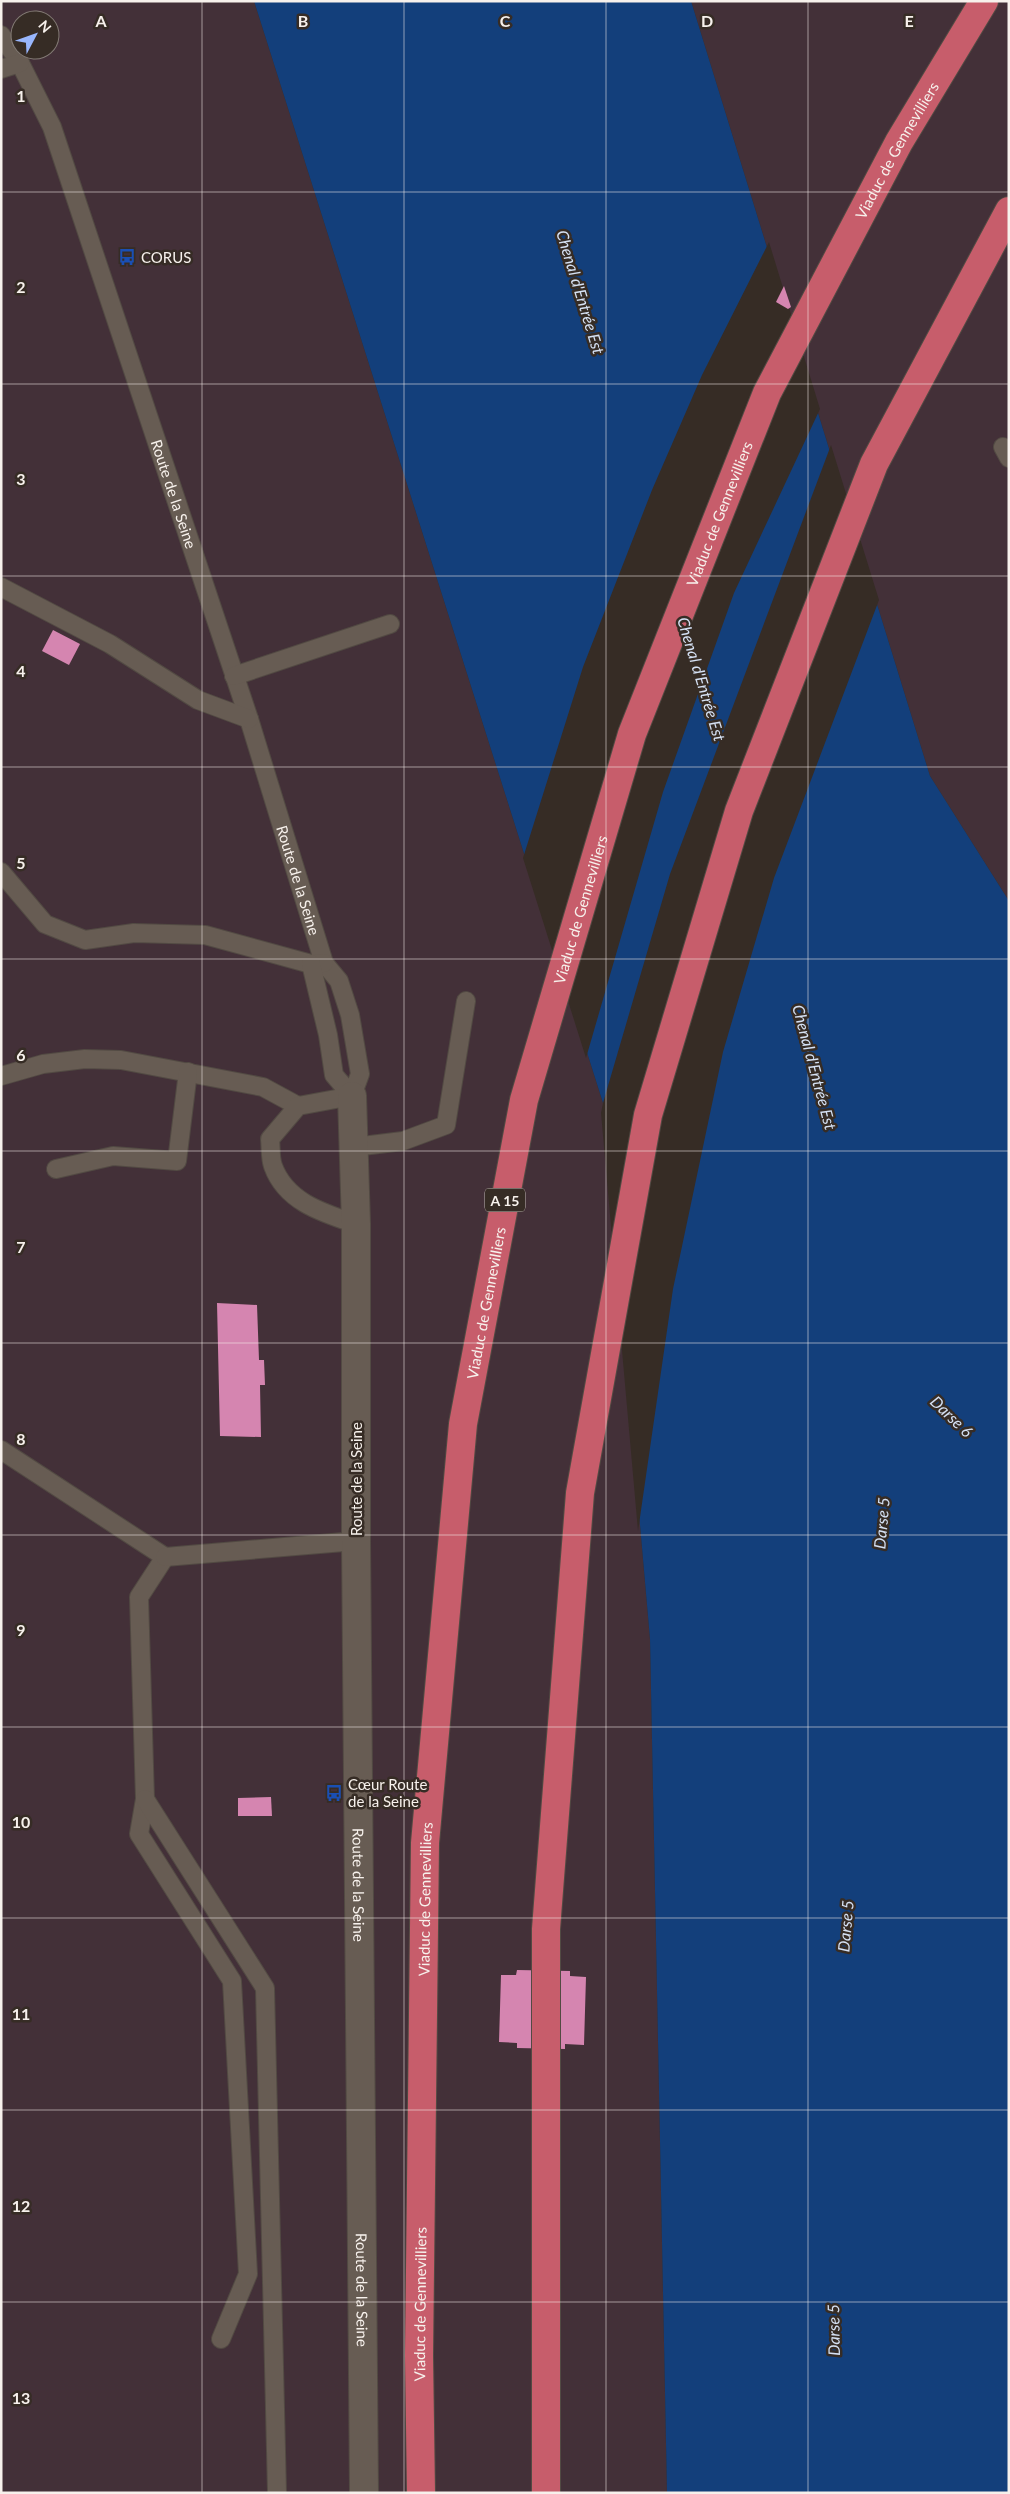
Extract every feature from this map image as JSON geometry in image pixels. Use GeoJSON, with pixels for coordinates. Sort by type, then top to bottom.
{"type":"FeatureCollection","features":[{"type":"Feature","properties":{"kind":"highway","name":"Viaduc de Gennevilliers"},"geometry":{"type":"LineString","coordinates":[[421,2493],[419,2356],[425,1843],[463,1424],[524,1100],[632,734],[767,393],[899,142],[984,1]]}},
{"type":"Feature","properties":{"kind":"highway"},"geometry":{"type":"LineString","coordinates":[[546,2493],[546,1929],[580,1493],[648,1115],[739,811],[874,464],[1009,211]]}},
{"type":"Feature","properties":{"kind":"street","name":"Route de la Seine"},"geometry":{"type":"LineString","coordinates":[[352,1096],[356,1224],[356,1541],[364,2493]]}},
{"type":"Feature","properties":{"kind":"lane","name":"Route de la Seine"},"geometry":{"type":"LineString","coordinates":[[1,35],[20,63],[52,127],[249,719],[317,964],[334,1075],[352,1096],[360,1074],[350,1015],[339,981],[317,964]]}},
{"type":"Feature","properties":{"kind":"lane"},"geometry":{"type":"LineString","coordinates":[[1,69],[20,63]]}},
{"type":"Feature","properties":{"kind":"lane"},"geometry":{"type":"LineString","coordinates":[[1,587],[110,644],[198,700],[249,719]]}},
{"type":"Feature","properties":{"kind":"lane"},"geometry":{"type":"LineString","coordinates":[[234,676],[390,624]]}},
{"type":"Feature","properties":{"kind":"lane"},"geometry":{"type":"LineString","coordinates":[[1,872],[45,924],[85,940],[134,933],[204,935],[317,964]]}},
{"type":"Feature","properties":{"kind":"lane"},"geometry":{"type":"LineString","coordinates":[[354,1147],[402,1141],[446,1125],[466,1001]]}},
{"type":"Feature","properties":{"kind":"lane"},"geometry":{"type":"LineString","coordinates":[[1,1076],[44,1064],[84,1058],[121,1060],[263,1087],[298,1106],[352,1096]]}},
{"type":"Feature","properties":{"kind":"lane"},"geometry":{"type":"LineString","coordinates":[[56,1169],[113,1156],[177,1161],[188,1072]]}},
{"type":"Feature","properties":{"kind":"lane"},"geometry":{"type":"LineString","coordinates":[[298,1106],[270,1139],[272,1165],[285,1189],[316,1211],[356,1224]]}},
{"type":"Feature","properties":{"kind":"lane"},"geometry":{"type":"LineString","coordinates":[[1,1450],[165,1557],[356,1541]]}},
{"type":"Feature","properties":{"kind":"lane"},"geometry":{"type":"LineString","coordinates":[[165,1557],[139,1597],[145,1799],[139,1834],[232,1981],[248,2274],[221,2339]]}},
{"type":"Feature","properties":{"kind":"lane"},"geometry":{"type":"LineString","coordinates":[[145,1799],[265,1988],[277,2493]]}},
{"type":"Feature","properties":{"kind":"shaded area"},"geometry":{"type":"Polygon","coordinates":[[[1,1],[254,1],[603,1103],[650,1639],[667,2493],[1,2493],[1,1]]]}},
{"type":"Feature","properties":{"kind":"shaded area"},"geometry":{"type":"Polygon","coordinates":[[[691,1],[1009,1],[1009,901],[930,776],[691,1]]]}},
{"type":"Feature","properties":{"kind":"water"},"geometry":{"type":"Polygon","coordinates":[[[254,1],[691,1],[930,776],[1009,901],[1009,2493],[667,2493],[650,1639],[603,1103],[254,1]]]}},
{"type":"Feature","properties":{"kind":"pier"},"geometry":{"type":"Polygon","coordinates":[[[769,242],[820,409],[734,593],[663,792],[586,1058],[523,858],[583,667],[652,490],[702,375],[769,242]]]}},
{"type":"Feature","properties":{"kind":"pier"},"geometry":{"type":"Polygon","coordinates":[[[831,445],[879,600],[774,878],[723,1052],[673,1289],[638,1531],[601,1113],[670,874],[831,445]]]}},
{"type":"Feature","properties":{"kind":"building"},"geometry":{"type":"Polygon","coordinates":[[[784,286],[791,307],[788,309],[776,302],[784,286]]]}},
{"type":"Feature","properties":{"kind":"building"},"geometry":{"type":"Polygon","coordinates":[[[53,630],[80,644],[69,665],[42,651],[53,630]]]}},
{"type":"Feature","properties":{"kind":"building"},"geometry":{"type":"Polygon","coordinates":[[[217,1303],[257,1305],[259,1360],[264,1360],[265,1385],[260,1385],[261,1437],[220,1436],[217,1303]]]}},
{"type":"Feature","properties":{"kind":"building"},"geometry":{"type":"Polygon","coordinates":[[[271,1797],[272,1816],[238,1816],[238,1798],[271,1797]]]}},
{"type":"Feature","properties":{"kind":"building"},"geometry":{"type":"Polygon","coordinates":[[[517,1970],[570,1971],[570,1976],[586,1977],[584,2045],[565,2044],[565,2049],[517,2048],[517,2043],[499,2042],[501,1975],[516,1975],[517,1970]]]}},
{"type":"Feature","properties":{"kind":"place","name":"CORUS"},"geometry":{"type":"Point","coordinates":[127,257]}},
{"type":"Feature","properties":{"kind":"place","name":"Cœur Route de la Seine"},"geometry":{"type":"Point","coordinates":[334,1793]}},
{"type":"Feature","properties":{"kind":"water label","name":"Chenal d'Entrée Est"},"geometry":{"type":"Point","coordinates":[581,292]}},
{"type":"Feature","properties":{"kind":"water label","name":"Chenal d'Entrée Est"},"geometry":{"type":"Point","coordinates":[702,679]}},
{"type":"Feature","properties":{"kind":"water label","name":"Chenal d'Entrée Est"},"geometry":{"type":"Point","coordinates":[815,1067]}},
{"type":"Feature","properties":{"kind":"water label","name":"Darse 6"},"geometry":{"type":"Point","coordinates":[952,1416]}},
{"type":"Feature","properties":{"kind":"water label","name":"Darse 5"},"geometry":{"type":"Point","coordinates":[881,1523]}},
{"type":"Feature","properties":{"kind":"water label","name":"Darse 5"},"geometry":{"type":"Point","coordinates":[845,1926]}},
{"type":"Feature","properties":{"kind":"water label","name":"Darse 5"},"geometry":{"type":"Point","coordinates":[833,2330]}}]}
